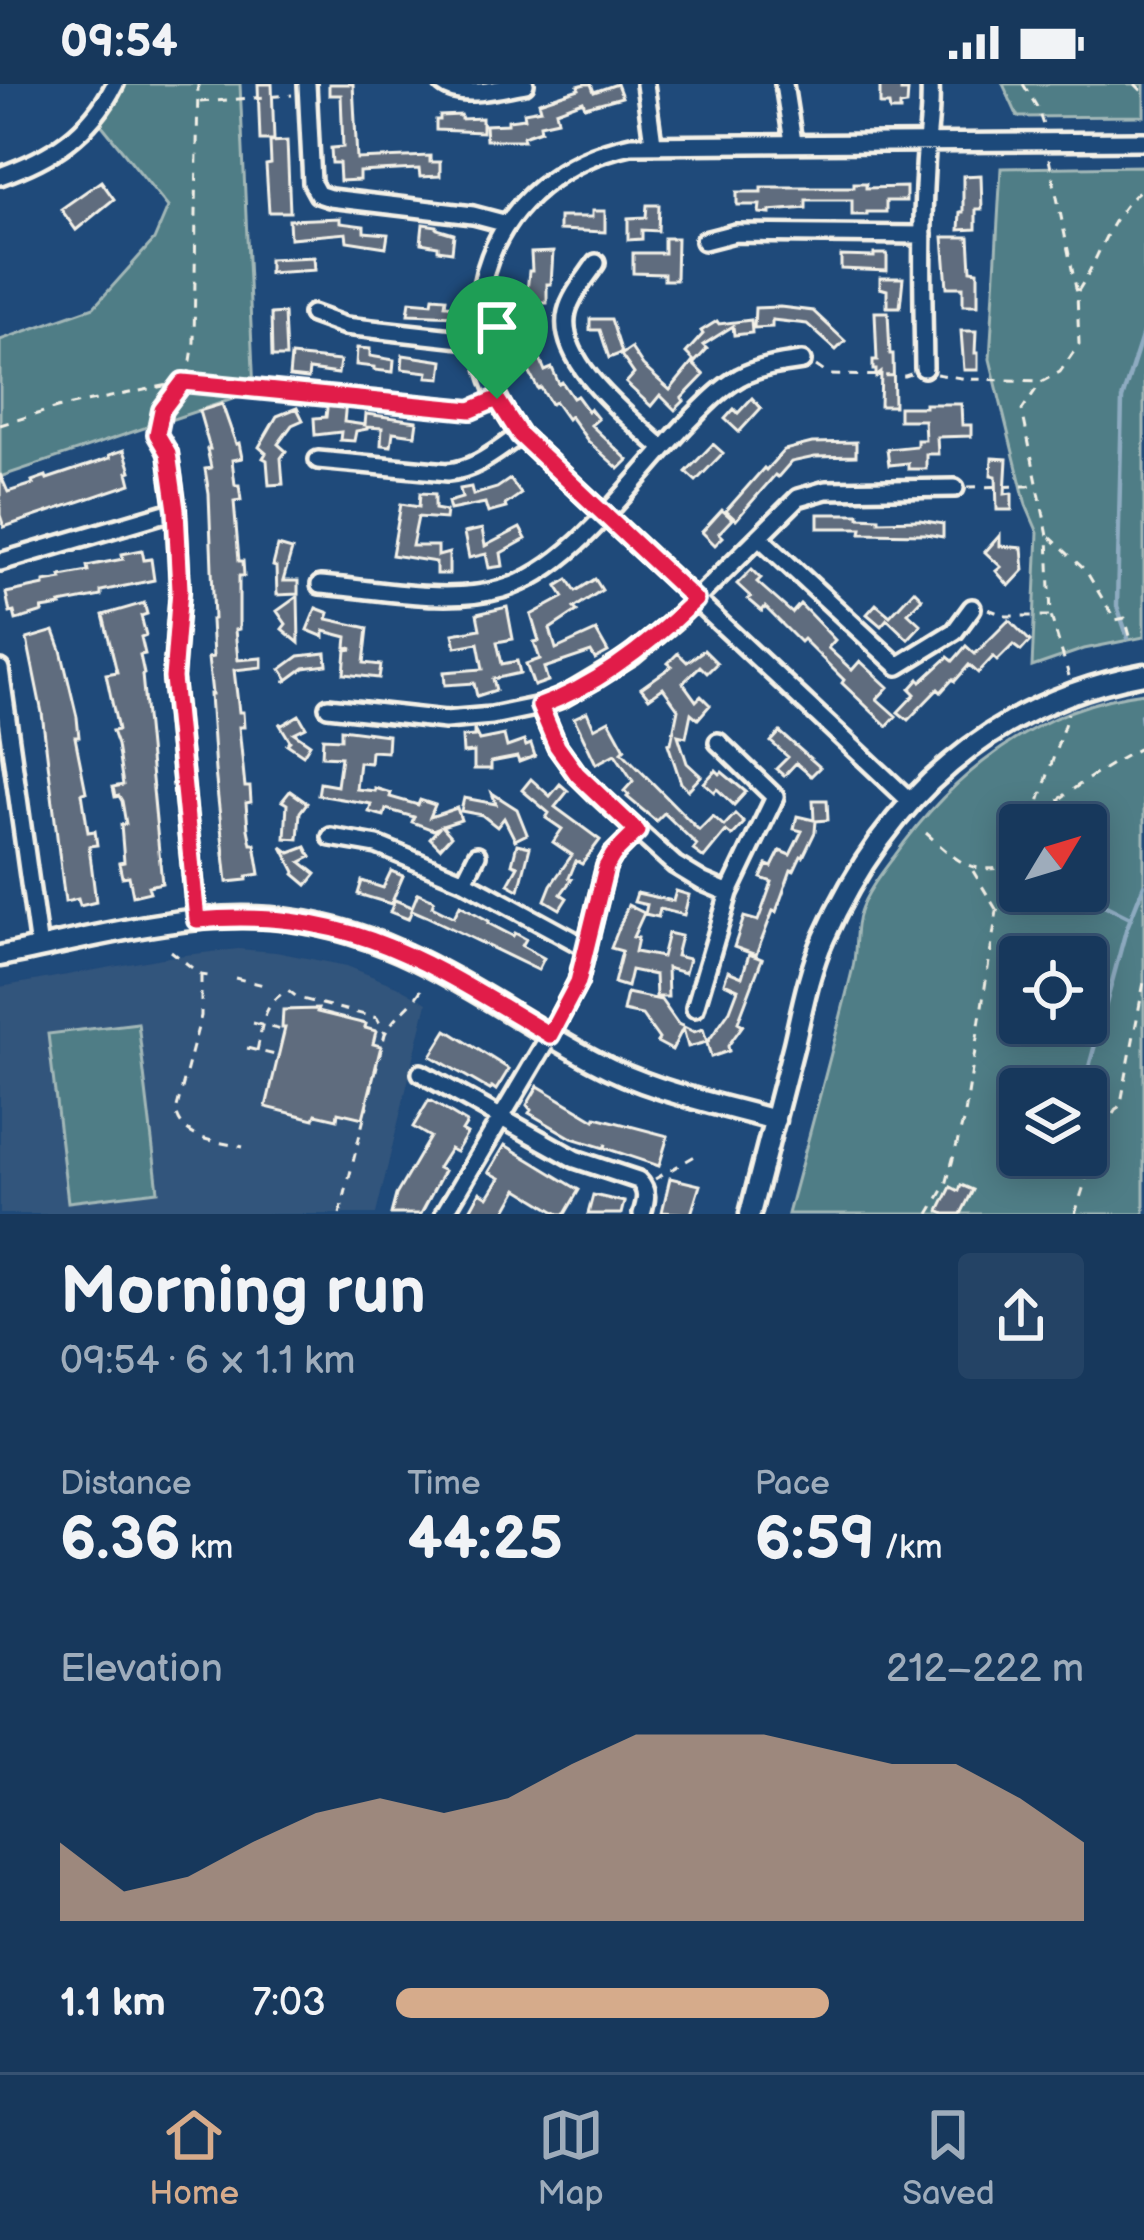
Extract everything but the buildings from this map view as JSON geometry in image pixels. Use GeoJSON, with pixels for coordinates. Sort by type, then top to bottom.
{"type":"FeatureCollection","features":[{"type":"Feature","properties":{"kind":"street"},"geometry":{"type":"LineString","coordinates":[[0,176],[37,163],[80,134],[115,84]]}},
{"type":"Feature","properties":{"kind":"street"},"geometry":{"type":"LineString","coordinates":[[443,84],[450,91],[471,92],[525,84]]}},
{"type":"Feature","properties":{"kind":"street"},"geometry":{"type":"LineString","coordinates":[[645,84],[653,143]]}},
{"type":"Feature","properties":{"kind":"street"},"geometry":{"type":"LineString","coordinates":[[784,84],[793,142]]}},
{"type":"Feature","properties":{"kind":"street"},"geometry":{"type":"LineString","coordinates":[[924,368],[923,235],[930,84]]}},
{"type":"Feature","properties":{"kind":"street"},"geometry":{"type":"LineString","coordinates":[[307,89],[312,183],[318,194],[507,224]]}},
{"type":"Feature","properties":{"kind":"street"},"geometry":{"type":"LineString","coordinates":[[911,802],[520,435],[487,376],[479,340],[478,312],[494,248],[524,202],[561,171],[603,151],[653,143],[1144,141]]}},
{"type":"Feature","properties":{"kind":"street"},"geometry":{"type":"LineString","coordinates":[[704,241],[735,233],[923,235]]}},
{"type":"Feature","properties":{"kind":"street"},"geometry":{"type":"LineString","coordinates":[[596,263],[569,304],[565,319],[569,337],[580,367],[662,448]]}},
{"type":"Feature","properties":{"kind":"street"},"geometry":{"type":"LineString","coordinates":[[312,314],[345,326],[479,340]]}},
{"type":"Feature","properties":{"kind":"street"},"geometry":{"type":"LineString","coordinates":[[320,585],[459,597],[507,589],[557,561],[717,394],[767,366],[802,361]]}},
{"type":"Feature","properties":{"kind":"street"},"geometry":{"type":"LineString","coordinates":[[318,460],[465,470],[520,435]]}},
{"type":"Feature","properties":{"kind":"street"},"geometry":{"type":"LineString","coordinates":[[168,453],[180,590],[173,678],[197,920]]}},
{"type":"Feature","properties":{"kind":"street"},"geometry":{"type":"LineString","coordinates":[[328,707],[445,720],[540,706],[632,656],[798,498],[812,492],[955,488]]}},
{"type":"Feature","properties":{"kind":"street"},"geometry":{"type":"LineString","coordinates":[[0,562],[176,510]]}},
{"type":"Feature","properties":{"kind":"street"},"geometry":{"type":"LineString","coordinates":[[759,537],[898,666],[955,631],[972,608]]}},
{"type":"Feature","properties":{"kind":"street"},"geometry":{"type":"LineString","coordinates":[[0,669],[39,948]]}},
{"type":"Feature","properties":{"kind":"street"},"geometry":{"type":"LineString","coordinates":[[750,1214],[823,940],[882,837],[911,802],[991,731],[1044,703],[1144,674]]}},
{"type":"Feature","properties":{"kind":"street"},"geometry":{"type":"LineString","coordinates":[[540,706],[557,746],[577,774],[675,865],[729,893]]}},
{"type":"Feature","properties":{"kind":"street"},"geometry":{"type":"LineString","coordinates":[[695,1008],[729,893],[776,797],[718,742]]}},
{"type":"Feature","properties":{"kind":"street"},"geometry":{"type":"LineString","coordinates":[[444,1214],[578,982],[606,867],[637,831]]}},
{"type":"Feature","properties":{"kind":"street"},"geometry":{"type":"LineString","coordinates":[[331,837],[377,844],[464,880],[586,948]]}},
{"type":"Feature","properties":{"kind":"street"},"geometry":{"type":"LineString","coordinates":[[464,880],[477,855]]}},
{"type":"Feature","properties":{"kind":"street"},"geometry":{"type":"LineString","coordinates":[[0,956],[197,920],[298,920],[367,937],[427,962],[629,1077],[775,1120]]}},
{"type":"Feature","properties":{"kind":"street"},"geometry":{"type":"LineString","coordinates":[[421,1073],[574,1160],[638,1180],[647,1196],[642,1214]]}},
{"type":"Feature","properties":{"kind":"path"},"geometry":{"type":"LineString","coordinates":[[168,453],[157,434],[162,410],[189,373],[194,342],[198,84]]}},
{"type":"Feature","properties":{"kind":"path"},"geometry":{"type":"LineString","coordinates":[[1024,84],[1037,107],[1046,142],[1077,293],[1079,344],[1060,372],[1042,382],[1022,410],[1048,536],[1051,616],[1075,693],[1039,804]]}},
{"type":"Feature","properties":{"kind":"path"},"geometry":{"type":"LineString","coordinates":[[1135,84],[1144,93]]}},
{"type":"Feature","properties":{"kind":"path"},"geometry":{"type":"LineString","coordinates":[[198,103],[307,89]]}},
{"type":"Feature","properties":{"kind":"path"},"geometry":{"type":"LineString","coordinates":[[1077,293],[1124,203],[1144,187]]}},
{"type":"Feature","properties":{"kind":"path"},"geometry":{"type":"LineString","coordinates":[[802,361],[829,375],[905,376],[924,368],[944,377],[1042,382]]}},
{"type":"Feature","properties":{"kind":"path"},"geometry":{"type":"LineString","coordinates":[[0,425],[183,382],[471,410],[497,399]]}},
{"type":"Feature","properties":{"kind":"path"},"geometry":{"type":"LineString","coordinates":[[955,488],[1037,482]]}},
{"type":"Feature","properties":{"kind":"path"},"geometry":{"type":"LineString","coordinates":[[1048,536],[1086,571],[1115,620],[1122,618],[1130,637]]}},
{"type":"Feature","properties":{"kind":"path"},"geometry":{"type":"LineString","coordinates":[[972,608],[1006,616],[1051,616]]}},
{"type":"Feature","properties":{"kind":"path"},"geometry":{"type":"LineString","coordinates":[[1055,804],[1143,746]]}},
{"type":"Feature","properties":{"kind":"path"},"geometry":{"type":"LineString","coordinates":[[926,832],[972,870],[997,911]]}},
{"type":"Feature","properties":{"kind":"path"},"geometry":{"type":"LineString","coordinates":[[972,870],[999,869]]}},
{"type":"Feature","properties":{"kind":"path"},"geometry":{"type":"LineString","coordinates":[[929,1214],[946,1185],[965,1114],[999,905]]}},
{"type":"Feature","properties":{"kind":"path"},"geometry":{"type":"LineString","coordinates":[[171,951],[201,975],[216,977]]}},
{"type":"Feature","properties":{"kind":"path"},"geometry":{"type":"LineString","coordinates":[[201,975],[201,1016],[176,1111],[179,1125],[186,1132],[243,1147]]}},
{"type":"Feature","properties":{"kind":"path"},"geometry":{"type":"LineString","coordinates":[[236,978],[268,986]]}},
{"type":"Feature","properties":{"kind":"path"},"geometry":{"type":"LineString","coordinates":[[1075,1214],[1100,1138],[1121,1102],[1144,982]]}},
{"type":"Feature","properties":{"kind":"path"},"geometry":{"type":"LineString","coordinates":[[340,1214],[386,1034],[392,1019],[421,990]]}},
{"type":"Feature","properties":{"kind":"path"},"geometry":{"type":"LineString","coordinates":[[257,1051],[268,1006],[274,996],[288,991],[298,998],[392,1019]]}},
{"type":"Feature","properties":{"kind":"path"},"geometry":{"type":"LineString","coordinates":[[377,1018],[386,1034]]}},
{"type":"Feature","properties":{"kind":"path"},"geometry":{"type":"LineString","coordinates":[[253,1023],[282,1030]]}},
{"type":"Feature","properties":{"kind":"path"},"geometry":{"type":"LineString","coordinates":[[247,1048],[275,1055]]}},
{"type":"Feature","properties":{"kind":"path"},"geometry":{"type":"LineString","coordinates":[[644,1186],[700,1153]]}},
{"type":"Feature","properties":{"kind":"shaded area"},"geometry":{"type":"Polygon","coordinates":[[[238,949],[347,966],[427,1003],[376,1214],[0,1214],[0,987],[238,949]]]}},
{"type":"Feature","properties":{"kind":"green space"},"geometry":{"type":"Polygon","coordinates":[[[123,84],[240,84],[254,392],[164,422],[165,432],[153,437],[147,427],[0,477],[0,340],[94,307],[154,240],[168,207],[101,124],[123,84]]]}},
{"type":"Feature","properties":{"kind":"green space"},"geometry":{"type":"Polygon","coordinates":[[[1003,84],[1144,84],[1144,116],[1018,117],[1003,84]]]}},
{"type":"Feature","properties":{"kind":"green space"},"geometry":{"type":"Polygon","coordinates":[[[1144,166],[1144,637],[1084,649],[1032,667],[1038,533],[1026,505],[990,359],[1001,168],[1144,166]]]}},
{"type":"Feature","properties":{"kind":"green space"},"geometry":{"type":"Polygon","coordinates":[[[1144,693],[1144,1214],[788,1214],[853,967],[858,919],[870,891],[917,827],[971,772],[1001,748],[1068,712],[1144,693]]]}},
{"type":"Feature","properties":{"kind":"green space"},"geometry":{"type":"Polygon","coordinates":[[[138,1023],[158,1191],[68,1202],[48,1034],[138,1023]]]}},
{"type":"Feature","properties":{"kind":"waterway"},"geometry":{"type":"LineString","coordinates":[[1128,638],[1117,606],[1122,399],[1144,330]]}},
{"type":"Feature","properties":{"kind":"waterway"},"geometry":{"type":"LineString","coordinates":[[1141,715],[1144,740]]}},
{"type":"Feature","properties":{"kind":"waterway"},"geometry":{"type":"LineString","coordinates":[[1089,1068],[1126,930],[1144,885]]}},
{"type":"Feature","properties":{"kind":"waterway"},"geometry":{"type":"LineString","coordinates":[[1107,906],[1130,918]]}},
{"type":"Feature","properties":{"kind":"route"},"geometry":{"type":"LineString","coordinates":[[183,382],[471,410],[497,399],[520,435],[695,600],[632,656],[540,706],[557,746],[577,774],[637,831],[606,867],[578,982],[550,1035],[427,962],[367,937],[298,920],[197,920],[173,678],[180,590],[176,510],[168,453],[157,434],[162,410],[183,382]]}}]}
